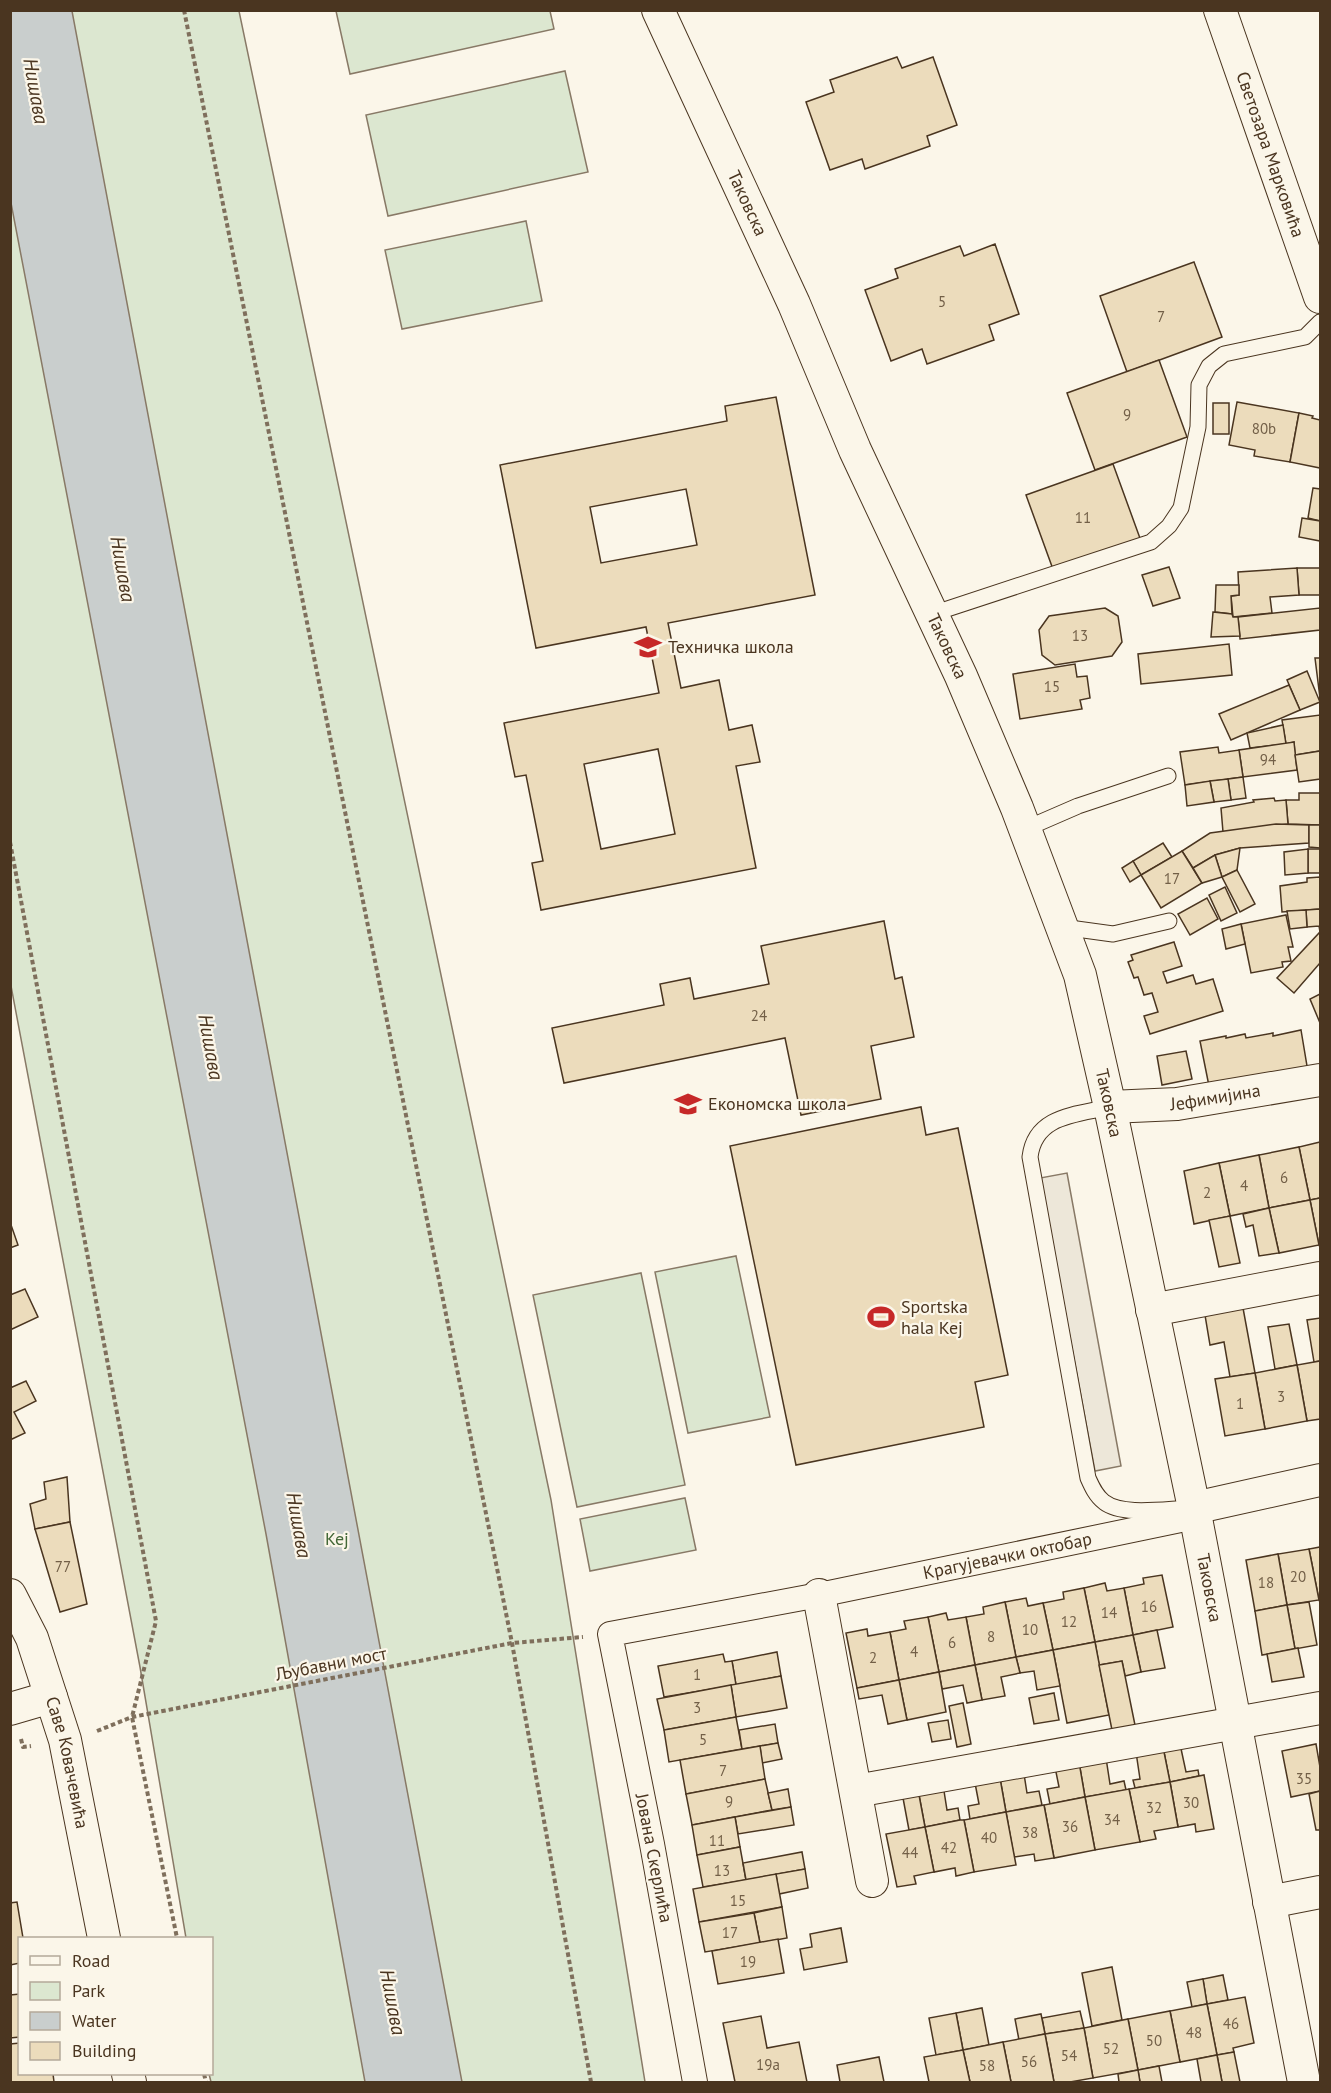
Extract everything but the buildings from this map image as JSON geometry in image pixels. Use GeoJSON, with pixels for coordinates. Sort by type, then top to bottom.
{"type":"FeatureCollection","features":[{"type":"Feature","properties":{"kind":"street","name":"Таковска"},"geometry":{"type":"LineString","coordinates":[[658,10],[794,304],[855,450],[961,676],[1025,829],[1080,975],[1195,1512],[1302,2082]]}},
{"type":"Feature","properties":{"kind":"street","name":"Светозара Марковића"},"geometry":{"type":"LineString","coordinates":[[1220,10],[1320,297]]}},
{"type":"Feature","properties":{"kind":"street","name":"Јефимијина"},"geometry":{"type":"LineString","coordinates":[[1110,1107],[1177,1104],[1320,1080]]}},
{"type":"Feature","properties":{"kind":"street"},"geometry":{"type":"LineString","coordinates":[[1152,1310],[1320,1278]]}},
{"type":"Feature","properties":{"kind":"street","name":"Крагујевачки октобар"},"geometry":{"type":"LineString","coordinates":[[610,1634],[819,1595],[1195,1512],[1320,1480]]}},
{"type":"Feature","properties":{"kind":"street","name":"Саве Ковачевића"},"geometry":{"type":"LineString","coordinates":[[10,1595],[32,1638],[65,1740],[104,1937]]}},
{"type":"Feature","properties":{"kind":"street"},"geometry":{"type":"LineString","coordinates":[[819,1595],[872,1881]]}},
{"type":"Feature","properties":{"kind":"street","name":"Јована Скерлића"},"geometry":{"type":"LineString","coordinates":[[610,1634],[652,1844],[695,2082]]}},
{"type":"Feature","properties":{"kind":"street"},"geometry":{"type":"LineString","coordinates":[[10,1709],[51,1696]]}},
{"type":"Feature","properties":{"kind":"street"},"geometry":{"type":"LineString","coordinates":[[856,1791],[1320,1708]]}},
{"type":"Feature","properties":{"kind":"street"},"geometry":{"type":"LineString","coordinates":[[1269,1902],[1320,1892]]}},
{"type":"Feature","properties":{"kind":"lane"},"geometry":{"type":"LineString","coordinates":[[932,614],[1151,542],[1169,526],[1181,508],[1198,427],[1199,385],[1209,366],[1224,354],[1305,337],[1320,322]]}},
{"type":"Feature","properties":{"kind":"lane"},"geometry":{"type":"LineString","coordinates":[[1025,829],[1088,803],[1167,776]]}},
{"type":"Feature","properties":{"kind":"lane"},"geometry":{"type":"LineString","coordinates":[[1062,927],[1113,934],[1169,921]]}},
{"type":"Feature","properties":{"kind":"lane"},"geometry":{"type":"LineString","coordinates":[[1110,1107],[1055,1120],[1045,1126],[1037,1135],[1030,1157],[1088,1478],[1094,1491],[1104,1502],[1115,1508],[1195,1512]]}},
{"type":"Feature","properties":{"kind":"path"},"geometry":{"type":"LineString","coordinates":[[184,10],[512,1642],[591,2082]]}},
{"type":"Feature","properties":{"kind":"path"},"geometry":{"type":"LineString","coordinates":[[10,842],[156,1621],[132,1717],[177,1937]]}},
{"type":"Feature","properties":{"kind":"path"},"geometry":{"type":"LineString","coordinates":[[512,1642],[610,1634]]}},
{"type":"Feature","properties":{"kind":"path","name":"Љубавни мост"},"geometry":{"type":"LineString","coordinates":[[155,1712],[512,1642]]}},
{"type":"Feature","properties":{"kind":"green space","name":"Кеј"},"geometry":{"type":"Polygon","coordinates":[[[11,11],[239,11],[551,1500],[645,2082],[211,2082],[209,2075],[213,2075],[213,1937],[186,1937],[140,1667],[11,986],[11,11]]]}},
{"type":"Feature","properties":{"kind":"green space"},"geometry":{"type":"Polygon","coordinates":[[[336,11],[550,11],[554,29],[350,74],[336,11]]]}},
{"type":"Feature","properties":{"kind":"green space"},"geometry":{"type":"Polygon","coordinates":[[[565,71],[588,172],[388,216],[366,115],[565,71]]]}},
{"type":"Feature","properties":{"kind":"green space"},"geometry":{"type":"Polygon","coordinates":[[[526,221],[542,301],[402,329],[385,250],[526,221]]]}},
{"type":"Feature","properties":{"kind":"green space"},"geometry":{"type":"Polygon","coordinates":[[[736,1256],[770,1417],[688,1433],[655,1272],[736,1256]]]}},
{"type":"Feature","properties":{"kind":"green space"},"geometry":{"type":"Polygon","coordinates":[[[641,1273],[685,1485],[577,1507],[533,1295],[641,1273]]]}},
{"type":"Feature","properties":{"kind":"green space"},"geometry":{"type":"Polygon","coordinates":[[[685,1498],[696,1550],[590,1571],[580,1519],[685,1498]]]}},
{"type":"Feature","properties":{"kind":"shaded area"},"geometry":{"type":"Polygon","coordinates":[[[1067,1173],[1121,1466],[1095,1471],[1040,1178],[1067,1173]]]}},
{"type":"Feature","properties":{"kind":"water","name":"Нишава"},"geometry":{"type":"Polygon","coordinates":[[[10,11],[72,11],[462,2082],[365,2082],[266,1534],[11,203],[10,11]]]}},
{"type":"Feature","properties":{"kind":"place","name":"Техничка школа"},"geometry":{"type":"Point","coordinates":[648,647]}},
{"type":"Feature","properties":{"kind":"place","name":"Економска школа"},"geometry":{"type":"Point","coordinates":[688,1104]}},
{"type":"Feature","properties":{"kind":"place","name":"Sportska hala Kej"},"geometry":{"type":"Point","coordinates":[881,1317]}}]}
